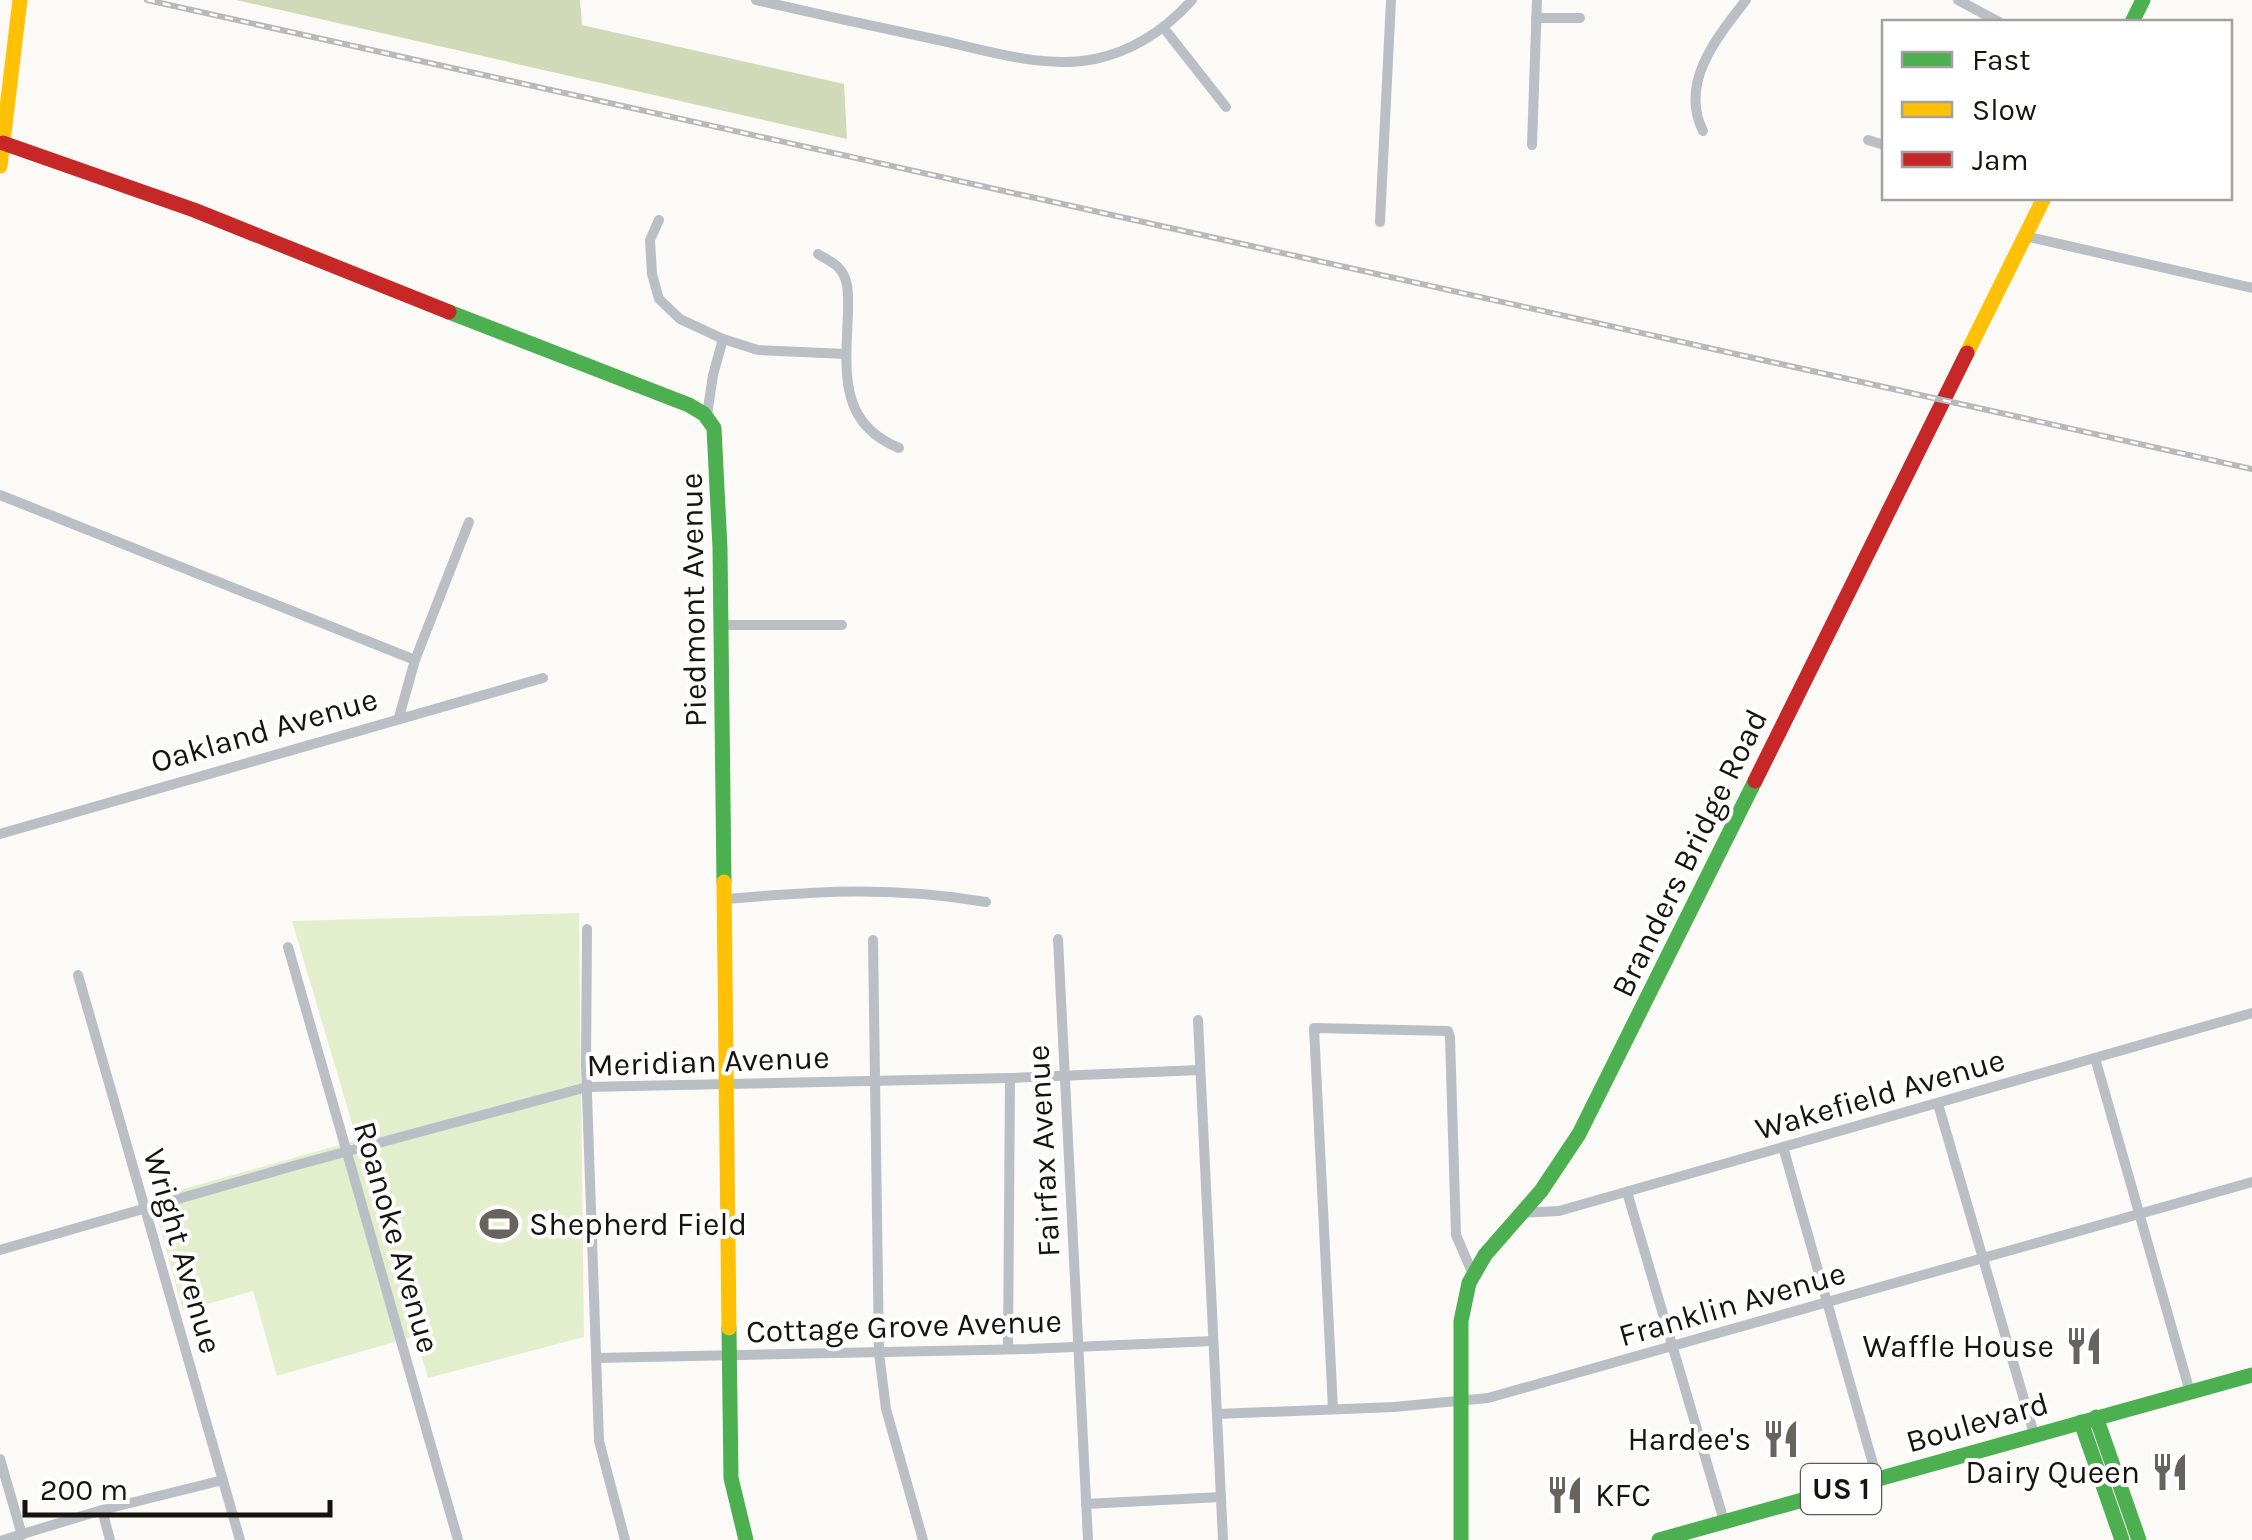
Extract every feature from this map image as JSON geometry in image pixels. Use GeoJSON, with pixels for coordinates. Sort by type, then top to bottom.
{"type":"FeatureCollection","features":[{"type":"Feature","properties":{"kind":"street"},"geometry":{"type":"LineString","coordinates":[[0,166],[6,72],[20,0]]}},
{"type":"Feature","properties":{"kind":"street"},"geometry":{"type":"LineString","coordinates":[[756,0],[1046,62],[1112,55],[1163,28],[1192,0]]}},
{"type":"Feature","properties":{"kind":"street"},"geometry":{"type":"LineString","coordinates":[[1380,222],[1391,0]]}},
{"type":"Feature","properties":{"kind":"street"},"geometry":{"type":"LineString","coordinates":[[1532,145],[1537,0]]}},
{"type":"Feature","properties":{"kind":"street"},"geometry":{"type":"LineString","coordinates":[[1704,131],[1694,104],[1696,84],[1716,42],[1746,0]]}},
{"type":"Feature","properties":{"kind":"street"},"geometry":{"type":"LineString","coordinates":[[1958,0],[1994,20]]}},
{"type":"Feature","properties":{"kind":"street"},"geometry":{"type":"LineString","coordinates":[[1536,18],[1580,18]]}},
{"type":"Feature","properties":{"kind":"street"},"geometry":{"type":"LineString","coordinates":[[1163,28],[1226,107]]}},
{"type":"Feature","properties":{"kind":"street"},"geometry":{"type":"LineString","coordinates":[[1868,140],[1882,144]]}},
{"type":"Feature","properties":{"kind":"street"},"geometry":{"type":"LineString","coordinates":[[3,142],[194,210],[664,394],[706,415],[712,375],[724,339]]}},
{"type":"Feature","properties":{"kind":"street","name":"Branders Bridge Road"},"geometry":{"type":"LineString","coordinates":[[1461,1540],[1461,1321],[1472,1272],[1551,1178],[1576,1140],[2043,200]]}},
{"type":"Feature","properties":{"kind":"street"},"geometry":{"type":"LineString","coordinates":[[659,220],[650,240],[652,274],[659,298],[680,318],[724,339],[768,352],[846,354]]}},
{"type":"Feature","properties":{"kind":"street"},"geometry":{"type":"LineString","coordinates":[[2025,236],[2252,288]]}},
{"type":"Feature","properties":{"kind":"street"},"geometry":{"type":"LineString","coordinates":[[818,254],[838,267],[848,289],[846,354],[851,405],[871,433],[899,448]]}},
{"type":"Feature","properties":{"kind":"street","name":"Piedmont Avenue"},"geometry":{"type":"LineString","coordinates":[[706,415],[717,437],[726,899],[730,1478],[746,1540]]}},
{"type":"Feature","properties":{"kind":"street"},"geometry":{"type":"LineString","coordinates":[[0,495],[415,660]]}},
{"type":"Feature","properties":{"kind":"street"},"geometry":{"type":"LineString","coordinates":[[399,717],[415,660],[470,522]]}},
{"type":"Feature","properties":{"kind":"street"},"geometry":{"type":"LineString","coordinates":[[721,625],[842,625]]}},
{"type":"Feature","properties":{"kind":"street","name":"Oakland Avenue"},"geometry":{"type":"LineString","coordinates":[[0,834],[543,678]]}},
{"type":"Feature","properties":{"kind":"street"},"geometry":{"type":"LineString","coordinates":[[726,899],[840,889],[926,892],[986,902]]}},
{"type":"Feature","properties":{"kind":"street"},"geometry":{"type":"LineString","coordinates":[[587,930],[587,1087],[599,1441],[625,1540]]}},
{"type":"Feature","properties":{"kind":"street","name":"Fairfax Avenue"},"geometry":{"type":"LineString","coordinates":[[1058,939],[1088,1540]]}},
{"type":"Feature","properties":{"kind":"street"},"geometry":{"type":"LineString","coordinates":[[872,940],[880,1353],[886,1409],[923,1540]]}},
{"type":"Feature","properties":{"kind":"street","name":"Roanoke Avenue"},"geometry":{"type":"LineString","coordinates":[[288,948],[458,1540]]}},
{"type":"Feature","properties":{"kind":"street","name":"Wright Avenue"},"geometry":{"type":"LineString","coordinates":[[78,975],[240,1540]]}},
{"type":"Feature","properties":{"kind":"street","name":"Wakefield Avenue"},"geometry":{"type":"LineString","coordinates":[[1521,1213],[1548,1214],[2252,1014]]}},
{"type":"Feature","properties":{"kind":"street"},"geometry":{"type":"LineString","coordinates":[[1198,1020],[1223,1540]]}},
{"type":"Feature","properties":{"kind":"street"},"geometry":{"type":"LineString","coordinates":[[1333,1409],[1314,1028],[1448,1031],[1456,1234],[1472,1272]]}},
{"type":"Feature","properties":{"kind":"street"},"geometry":{"type":"LineString","coordinates":[[2096,1058],[2190,1392]]}},
{"type":"Feature","properties":{"kind":"street","name":"Meridian Avenue"},"geometry":{"type":"LineString","coordinates":[[0,1250],[587,1087],[1200,1070]]}},
{"type":"Feature","properties":{"kind":"street"},"geometry":{"type":"LineString","coordinates":[[1008,1350],[1010,1078]]}},
{"type":"Feature","properties":{"kind":"street"},"geometry":{"type":"LineString","coordinates":[[1938,1104],[2034,1434]]}},
{"type":"Feature","properties":{"kind":"street"},"geometry":{"type":"LineString","coordinates":[[1783,1148],[1878,1478]]}},
{"type":"Feature","properties":{"kind":"street","name":"Franklin Avenue"},"geometry":{"type":"LineString","coordinates":[[1216,1414],[1461,1402],[1504,1395],[2252,1182]]}},
{"type":"Feature","properties":{"kind":"street"},"geometry":{"type":"LineString","coordinates":[[1627,1192],[1724,1521]]}},
{"type":"Feature","properties":{"kind":"street","name":"Cottage Grove Avenue"},"geometry":{"type":"LineString","coordinates":[[596,1358],[1008,1350],[1213,1340]]}},
{"type":"Feature","properties":{"kind":"street","name":"Boulevard"},"geometry":{"type":"LineString","coordinates":[[1658,1540],[2252,1374]]}},
{"type":"Feature","properties":{"kind":"street"},"geometry":{"type":"LineString","coordinates":[[2089,1420],[2122,1540]]}},
{"type":"Feature","properties":{"kind":"street"},"geometry":{"type":"LineString","coordinates":[[2089,1420],[2139,1540]]}},
{"type":"Feature","properties":{"kind":"street"},"geometry":{"type":"LineString","coordinates":[[0,1459],[22,1535]]}},
{"type":"Feature","properties":{"kind":"street"},"geometry":{"type":"LineString","coordinates":[[2,1540],[223,1480]]}},
{"type":"Feature","properties":{"kind":"street"},"geometry":{"type":"LineString","coordinates":[[1086,1504],[1221,1497]]}},
{"type":"Feature","properties":{"kind":"street"},"geometry":{"type":"LineString","coordinates":[[102,1510],[110,1540]]}},
{"type":"Feature","properties":{"kind":"green space"},"geometry":{"type":"Polygon","coordinates":[[[236,0],[580,0],[582,25],[844,84],[847,139],[236,0]]]}},
{"type":"Feature","properties":{"kind":"green space"},"geometry":{"type":"Polygon","coordinates":[[[579,913],[584,1337],[428,1378],[415,1336],[277,1376],[253,1291],[183,1311],[152,1198],[357,1140],[292,921],[579,913]]]}},
{"type":"Feature","properties":{"kind":"railway"},"geometry":{"type":"LineString","coordinates":[[147,0],[2252,469]]}},
{"type":"Feature","properties":{"kind":"traffic: fast"},"geometry":{"type":"LineString","coordinates":[[2133,20],[2143,0]]}},
{"type":"Feature","properties":{"kind":"traffic: fast"},"geometry":{"type":"LineString","coordinates":[[449,312],[689,405],[704,414],[714,428],[720,548],[724,882]]}},
{"type":"Feature","properties":{"kind":"traffic: fast"},"geometry":{"type":"LineString","coordinates":[[1461,1540],[1461,1321],[1469,1283],[1485,1255],[1541,1191],[1579,1134],[1755,781]]}},
{"type":"Feature","properties":{"kind":"traffic: fast"},"geometry":{"type":"LineString","coordinates":[[729,1328],[731,1478],[746,1540]]}},
{"type":"Feature","properties":{"kind":"traffic: fast"},"geometry":{"type":"LineString","coordinates":[[1659,1540],[2252,1375]]}},
{"type":"Feature","properties":{"kind":"traffic: fast"},"geometry":{"type":"LineString","coordinates":[[2096,1417],[2139,1540]]}},
{"type":"Feature","properties":{"kind":"traffic: fast"},"geometry":{"type":"LineString","coordinates":[[2081,1422],[2122,1540]]}},
{"type":"Feature","properties":{"kind":"traffic: slow"},"geometry":{"type":"LineString","coordinates":[[0,166],[20,0]]}},
{"type":"Feature","properties":{"kind":"traffic: slow"},"geometry":{"type":"LineString","coordinates":[[1967,353],[2043,200]]}},
{"type":"Feature","properties":{"kind":"traffic: slow"},"geometry":{"type":"LineString","coordinates":[[724,882],[729,1328]]}},
{"type":"Feature","properties":{"kind":"traffic: jam"},"geometry":{"type":"LineString","coordinates":[[3,143],[194,210],[449,312]]}},
{"type":"Feature","properties":{"kind":"traffic: jam"},"geometry":{"type":"LineString","coordinates":[[1755,781],[1967,353]]}},
{"type":"Feature","properties":{"kind":"place","name":"Shepherd Field"},"geometry":{"type":"Point","coordinates":[499,1224]}},
{"type":"Feature","properties":{"kind":"place","name":"Waffle House"},"geometry":{"type":"Point","coordinates":[2084,1346]}},
{"type":"Feature","properties":{"kind":"place","name":"Hardee's"},"geometry":{"type":"Point","coordinates":[1781,1439]}},
{"type":"Feature","properties":{"kind":"place","name":"Dairy Queen"},"geometry":{"type":"Point","coordinates":[2170,1472]}},
{"type":"Feature","properties":{"kind":"place","name":"KFC"},"geometry":{"type":"Point","coordinates":[1565,1495]}}]}
